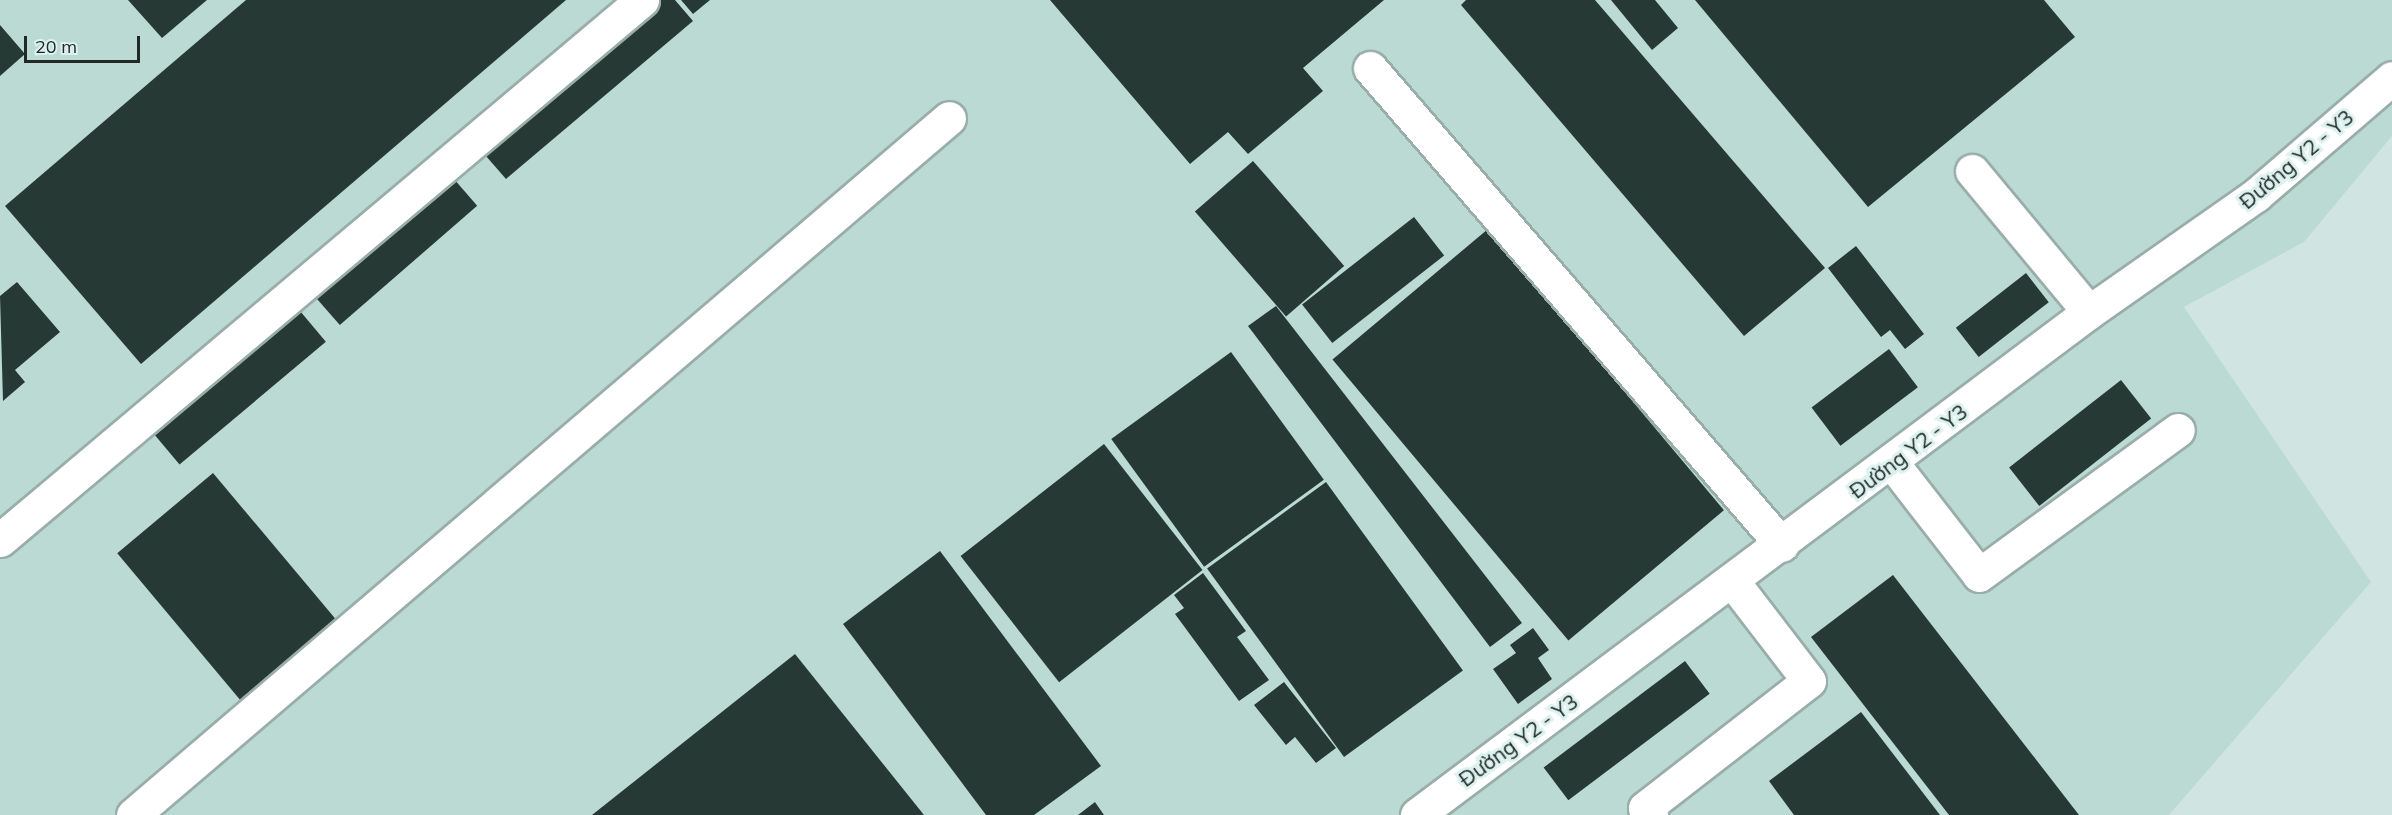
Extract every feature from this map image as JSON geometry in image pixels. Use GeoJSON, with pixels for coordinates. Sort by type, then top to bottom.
{"type":"FeatureCollection","features":[{"type":"Feature","properties":{"kind":"lane"},"geometry":{"type":"LineString","coordinates":[[0,540],[642,0]]}},
{"type":"Feature","properties":{"kind":"lane"},"geometry":{"type":"LineString","coordinates":[[1370,68],[1782,545]]}},
{"type":"Feature","properties":{"kind":"lane","name":"Đường Y2 - Y3"},"geometry":{"type":"LineString","coordinates":[[1417,815],[1893,464],[2089,312],[2256,195],[2392,78]]}},
{"type":"Feature","properties":{"kind":"lane"},"geometry":{"type":"LineString","coordinates":[[133,815],[949,118]]}},
{"type":"Feature","properties":{"kind":"lane"},"geometry":{"type":"LineString","coordinates":[[1972,171],[2089,312]]}},
{"type":"Feature","properties":{"kind":"lane"},"geometry":{"type":"LineString","coordinates":[[1893,464],[1979,575],[2178,430]]}},
{"type":"Feature","properties":{"kind":"lane"},"geometry":{"type":"LineString","coordinates":[[1651,815],[1645,808],[1809,681],[1733,582]]}},
{"type":"Feature","properties":{"kind":"shaded area"},"geometry":{"type":"Polygon","coordinates":[[[0,0],[2392,0],[2392,136],[2304,242],[2184,307],[2371,582],[2169,815],[0,815],[0,0]]]}},
{"type":"Feature","properties":{"kind":"building"},"geometry":{"type":"Polygon","coordinates":[[[128,0],[207,0],[162,38],[128,0]]]}},
{"type":"Feature","properties":{"kind":"building"},"geometry":{"type":"Polygon","coordinates":[[[246,0],[566,0],[141,364],[5,206],[246,0]]]}},
{"type":"Feature","properties":{"kind":"building"},"geometry":{"type":"Polygon","coordinates":[[[654,0],[675,0],[693,21],[506,179],[479,148],[654,0]]]}},
{"type":"Feature","properties":{"kind":"building"},"geometry":{"type":"Polygon","coordinates":[[[681,0],[710,0],[693,14],[681,0]]]}},
{"type":"Feature","properties":{"kind":"building"},"geometry":{"type":"Polygon","coordinates":[[[1050,0],[1384,0],[1303,68],[1323,91],[1248,154],[1228,132],[1190,164],[1050,0]]]}},
{"type":"Feature","properties":{"kind":"building"},"geometry":{"type":"Polygon","coordinates":[[[1466,0],[1595,0],[1825,268],[1744,336],[1461,5],[1466,0]]]}},
{"type":"Feature","properties":{"kind":"building"},"geometry":{"type":"Polygon","coordinates":[[[1611,0],[1655,0],[1678,28],[1652,50],[1611,0]]]}},
{"type":"Feature","properties":{"kind":"building"},"geometry":{"type":"Polygon","coordinates":[[[1695,0],[2044,0],[2075,37],[1868,207],[1695,0]]]}},
{"type":"Feature","properties":{"kind":"building"},"geometry":{"type":"Polygon","coordinates":[[[0,25],[25,54],[0,76],[0,25]]]}},
{"type":"Feature","properties":{"kind":"building"},"geometry":{"type":"Polygon","coordinates":[[[1253,161],[1344,266],[1286,316],[1195,212],[1253,161]]]}},
{"type":"Feature","properties":{"kind":"building"},"geometry":{"type":"Polygon","coordinates":[[[447,171],[477,206],[340,325],[310,290],[447,171]]]}},
{"type":"Feature","properties":{"kind":"building"},"geometry":{"type":"Polygon","coordinates":[[[1414,217],[1444,256],[1332,343],[1302,304],[1414,217]]]}},
{"type":"Feature","properties":{"kind":"building"},"geometry":{"type":"Polygon","coordinates":[[[1488,229],[1724,510],[1568,641],[1332,359],[1488,229]]]}},
{"type":"Feature","properties":{"kind":"building"},"geometry":{"type":"Polygon","coordinates":[[[1856,246],[1924,334],[1905,349],[1890,330],[1881,337],[1828,268],[1856,246]]]}},
{"type":"Feature","properties":{"kind":"building"},"geometry":{"type":"Polygon","coordinates":[[[2026,273],[2049,302],[1979,357],[1956,328],[2026,273]]]}},
{"type":"Feature","properties":{"kind":"building"},"geometry":{"type":"Polygon","coordinates":[[[17,282],[60,332],[15,370],[25,382],[3,401],[0,296],[17,282]]]}},
{"type":"Feature","properties":{"kind":"building"},"geometry":{"type":"Polygon","coordinates":[[[295,305],[326,342],[180,465],[149,428],[295,305]]]}},
{"type":"Feature","properties":{"kind":"building"},"geometry":{"type":"Polygon","coordinates":[[[1276,306],[1522,623],[1490,647],[1248,326],[1276,306]]]}},
{"type":"Feature","properties":{"kind":"building"},"geometry":{"type":"Polygon","coordinates":[[[1889,349],[1918,387],[1840,446],[1812,407],[1889,349]]]}},
{"type":"Feature","properties":{"kind":"building"},"geometry":{"type":"Polygon","coordinates":[[[1231,352],[1324,480],[1204,567],[1111,439],[1231,352]]]}},
{"type":"Feature","properties":{"kind":"building"},"geometry":{"type":"Polygon","coordinates":[[[2121,380],[2151,419],[2039,506],[2009,467],[2121,380]]]}},
{"type":"Feature","properties":{"kind":"building"},"geometry":{"type":"Polygon","coordinates":[[[1104,444],[1203,570],[1059,682],[961,556],[1104,444]]]}},
{"type":"Feature","properties":{"kind":"building"},"geometry":{"type":"Polygon","coordinates":[[[213,473],[336,619],[240,700],[117,553],[213,473]]]}},
{"type":"Feature","properties":{"kind":"building"},"geometry":{"type":"Polygon","coordinates":[[[1326,482],[1463,671],[1344,757],[1207,568],[1326,482]]]}},
{"type":"Feature","properties":{"kind":"building"},"geometry":{"type":"Polygon","coordinates":[[[940,551],[1101,766],[1034,815],[986,815],[843,624],[940,551]]]}},
{"type":"Feature","properties":{"kind":"building"},"geometry":{"type":"Polygon","coordinates":[[[1203,573],[1246,631],[1237,637],[1269,680],[1239,701],[1175,614],[1184,608],[1174,595],[1203,573]]]}},
{"type":"Feature","properties":{"kind":"building"},"geometry":{"type":"Polygon","coordinates":[[[1893,575],[2079,815],[1949,815],[1811,637],[1893,575]]]}},
{"type":"Feature","properties":{"kind":"building"},"geometry":{"type":"Polygon","coordinates":[[[1533,628],[1549,650],[1538,658],[1552,679],[1518,704],[1493,669],[1516,653],[1510,645],[1533,628]]]}},
{"type":"Feature","properties":{"kind":"building"},"geometry":{"type":"Polygon","coordinates":[[[795,654],[924,815],[592,815],[795,654]]]}},
{"type":"Feature","properties":{"kind":"building"},"geometry":{"type":"Polygon","coordinates":[[[1685,661],[1710,694],[1568,800],[1544,768],[1685,661]]]}},
{"type":"Feature","properties":{"kind":"building"},"geometry":{"type":"Polygon","coordinates":[[[1284,682],[1336,748],[1316,763],[1295,737],[1286,745],[1254,705],[1284,682]]]}},
{"type":"Feature","properties":{"kind":"building"},"geometry":{"type":"Polygon","coordinates":[[[1861,712],[1940,815],[1794,815],[1769,781],[1861,712]]]}},
{"type":"Feature","properties":{"kind":"building"},"geometry":{"type":"Polygon","coordinates":[[[1095,802],[1104,815],[1078,815],[1095,802]]]}}]}
